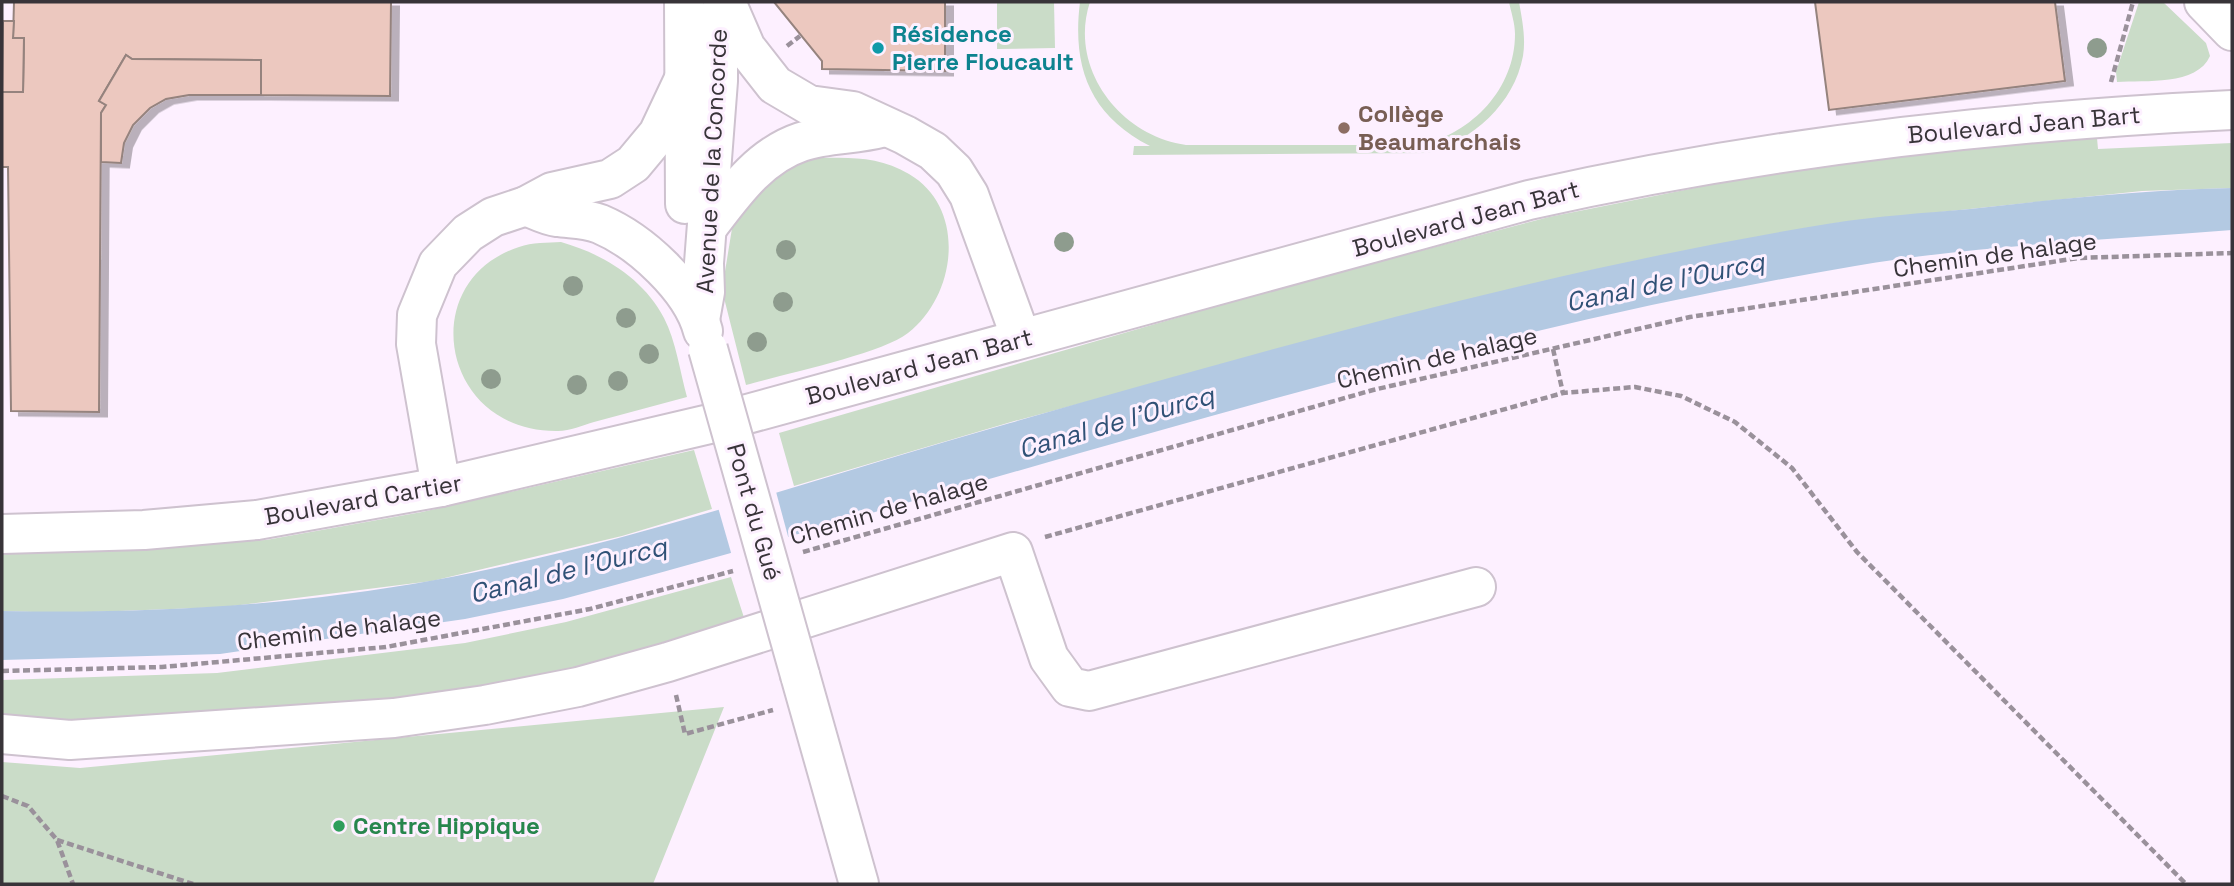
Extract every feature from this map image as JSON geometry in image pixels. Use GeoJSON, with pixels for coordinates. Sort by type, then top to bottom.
{"type":"FeatureCollection","features":[{"type":"Feature","properties":{"kind":"street","name":"Avenue de la Concorde"},"geometry":{"type":"LineString","coordinates":[[684,2],[683,81],[697,321]]}},
{"type":"Feature","properties":{"kind":"street","name":"Avenue de la Concorde"},"geometry":{"type":"LineString","coordinates":[[697,321],[705,292],[718,25],[724,2]]}},
{"type":"Feature","properties":{"kind":"street"},"geometry":{"type":"LineString","coordinates":[[724,2],[746,48],[775,85],[809,106],[853,111],[933,151],[954,171],[969,195],[1021,338]]}},
{"type":"Feature","properties":{"kind":"street"},"geometry":{"type":"LineString","coordinates":[[2204,2],[2232,31]]}},
{"type":"Feature","properties":{"kind":"street"},"geometry":{"type":"LineString","coordinates":[[441,487],[421,382],[417,316],[438,264],[467,233],[493,217],[526,206],[552,192],[611,179],[634,164],[658,134],[683,81]]}},
{"type":"Feature","properties":{"kind":"street","name":"Boulevard Jean Bart"},"geometry":{"type":"LineString","coordinates":[[718,422],[1530,200],[1622,180],[1843,143],[1980,127],[2232,110]]}},
{"type":"Feature","properties":{"kind":"street"},"geometry":{"type":"LineString","coordinates":[[707,228],[753,172],[780,151],[802,141],[884,128]]}},
{"type":"Feature","properties":{"kind":"street"},"geometry":{"type":"LineString","coordinates":[[526,206],[554,217],[576,217],[599,224],[633,242],[659,265],[697,321]]}},
{"type":"Feature","properties":{"kind":"street","name":"Pont du Gué"},"geometry":{"type":"LineString","coordinates":[[697,321],[792,691],[859,884]]}},
{"type":"Feature","properties":{"kind":"street","name":"Boulevard Cartier"},"geometry":{"type":"LineString","coordinates":[[2,534],[144,530],[257,520],[441,487],[718,422]]}},
{"type":"Feature","properties":{"kind":"street"},"geometry":{"type":"LineString","coordinates":[[2,734],[70,740],[394,718],[578,687],[668,662],[1013,552],[1049,658],[1070,687],[1089,691],[1476,587]]}},
{"type":"Feature","properties":{"kind":"path"},"geometry":{"type":"LineString","coordinates":[[2112,90],[2110,75],[2133,2]]}},
{"type":"Feature","properties":{"kind":"path","name":"Chemin de halage"},"geometry":{"type":"LineString","coordinates":[[800,553],[1373,390],[1690,317],[2078,258],[2232,253]]}},
{"type":"Feature","properties":{"kind":"path"},"geometry":{"type":"LineString","coordinates":[[1553,349],[1563,393]]}},
{"type":"Feature","properties":{"kind":"path"},"geometry":{"type":"LineString","coordinates":[[1013,552],[1031,541],[1563,393],[1635,387],[1681,396],[1735,422],[1793,468],[1857,552],[2186,884]]}},
{"type":"Feature","properties":{"kind":"path","name":"Chemin de halage"},"geometry":{"type":"LineString","coordinates":[[2,671],[163,667],[386,647],[590,609],[735,570]]}},
{"type":"Feature","properties":{"kind":"path"},"geometry":{"type":"LineString","coordinates":[[684,734],[792,691]]}},
{"type":"Feature","properties":{"kind":"path"},"geometry":{"type":"LineString","coordinates":[[2,796],[29,806],[57,840],[73,884]]}},
{"type":"Feature","properties":{"kind":"path"},"geometry":{"type":"LineString","coordinates":[[57,840],[193,884]]}},
{"type":"Feature","properties":{"kind":"green space"},"geometry":{"type":"Polygon","coordinates":[[[997,2],[1054,2],[1055,48],[997,49],[997,2]]]}},
{"type":"Feature","properties":{"kind":"green space"},"geometry":{"type":"Polygon","coordinates":[[[1080,2],[1090,2],[1085,27],[1086,51],[1093,74],[1105,95],[1121,113],[1140,128],[1162,139],[1186,145],[1421,145],[1440,139],[1473,119],[1499,90],[1513,54],[1515,30],[1509,2],[1519,2],[1524,49],[1511,90],[1489,118],[1461,139],[1428,153],[1133,155],[1134,146],[1150,146],[1129,134],[1112,119],[1089,86],[1079,47],[1080,2]]]}},
{"type":"Feature","properties":{"kind":"green space"},"geometry":{"type":"Polygon","coordinates":[[[2139,2],[2163,2],[2206,43],[2210,56],[2203,66],[2182,77],[2117,82],[2116,72],[2139,2]]]}},
{"type":"Feature","properties":{"kind":"green space"},"geometry":{"type":"Polygon","coordinates":[[[2097,138],[2098,149],[2232,143],[2232,188],[2142,191],[1836,223],[1593,270],[1369,326],[1011,422],[794,486],[779,433],[1283,287],[1549,217],[1846,158],[1991,143],[2097,138]]]}},
{"type":"Feature","properties":{"kind":"green space"},"geometry":{"type":"Polygon","coordinates":[[[820,148],[821,158],[855,158],[888,164],[909,174],[928,189],[940,208],[947,229],[949,252],[945,275],[937,297],[924,317],[908,333],[895,341],[855,356],[746,385],[722,290],[735,210],[756,180],[820,148]]]}},
{"type":"Feature","properties":{"kind":"green space"},"geometry":{"type":"Polygon","coordinates":[[[561,242],[607,261],[645,291],[668,327],[687,397],[558,431],[518,425],[488,408],[467,383],[455,352],[454,321],[464,290],[486,265],[519,247],[561,242]]]}},
{"type":"Feature","properties":{"kind":"green space"},"geometry":{"type":"Polygon","coordinates":[[[694,450],[712,509],[622,536],[432,581],[225,607],[65,613],[2,611],[2,552],[266,540],[422,512],[694,450]]]}},
{"type":"Feature","properties":{"kind":"green space"},"geometry":{"type":"Polygon","coordinates":[[[731,577],[747,627],[557,683],[298,719],[37,723],[2,720],[2,680],[217,673],[465,643],[566,622],[731,577]]]}},
{"type":"Feature","properties":{"kind":"green space","name":"Centre Hippique"},"geometry":{"type":"Polygon","coordinates":[[[724,707],[653,884],[2,884],[2,762],[80,768],[724,707]]]}},
{"type":"Feature","properties":{"kind":"water","name":"Canal de l'Ourcq"},"geometry":{"type":"Polygon","coordinates":[[[2232,188],[2232,230],[2043,244],[1902,259],[1691,297],[1528,333],[1206,418],[563,599],[465,619],[220,654],[2,660],[2,611],[110,611],[274,602],[382,589],[508,565],[652,529],[1010,423],[1316,338],[1625,262],[1867,218],[2101,196],[2232,188]]]}},
{"type":"Feature","properties":{"kind":"pier"},"geometry":{"type":"Polygon","coordinates":[[[775,488],[789,540],[732,556],[717,504],[775,488]]]}},
{"type":"Feature","properties":{"kind":"building"},"geometry":{"type":"Polygon","coordinates":[[[14,2],[391,2],[390,96],[261,95],[261,60],[132,59],[126,55],[99,101],[106,105],[101,113],[99,412],[11,411],[8,167],[2,167],[2,92],[23,92],[24,38],[13,38],[14,2]]]}},
{"type":"Feature","properties":{"kind":"building","name":"Résidence Pierre Floucault"},"geometry":{"type":"Polygon","coordinates":[[[774,2],[945,2],[945,71],[822,69],[822,61],[774,2]]]}},
{"type":"Feature","properties":{"kind":"building"},"geometry":{"type":"Polygon","coordinates":[[[1815,2],[2055,2],[2065,81],[1829,110],[1815,2]]]}},
{"type":"Feature","properties":{"kind":"building"},"geometry":{"type":"Polygon","coordinates":[[[3,21],[14,21],[13,38],[24,38],[23,92],[2,92],[3,21]]]}},
{"type":"Feature","properties":{"kind":"building"},"geometry":{"type":"Polygon","coordinates":[[[126,55],[132,59],[261,60],[261,95],[189,95],[166,99],[150,108],[133,125],[124,143],[121,163],[101,162],[101,113],[106,105],[99,101],[126,55]]]}},
{"type":"Feature","properties":{"kind":"place","name":"Résidence Pierre Floucault"},"geometry":{"type":"Point","coordinates":[878,48]}},
{"type":"Feature","properties":{"kind":"place","name":"Collège Beaumarchais"},"geometry":{"type":"Point","coordinates":[1344,128]}},
{"type":"Feature","properties":{"kind":"place","name":"Centre Hippique"},"geometry":{"type":"Point","coordinates":[339,826]}}]}
